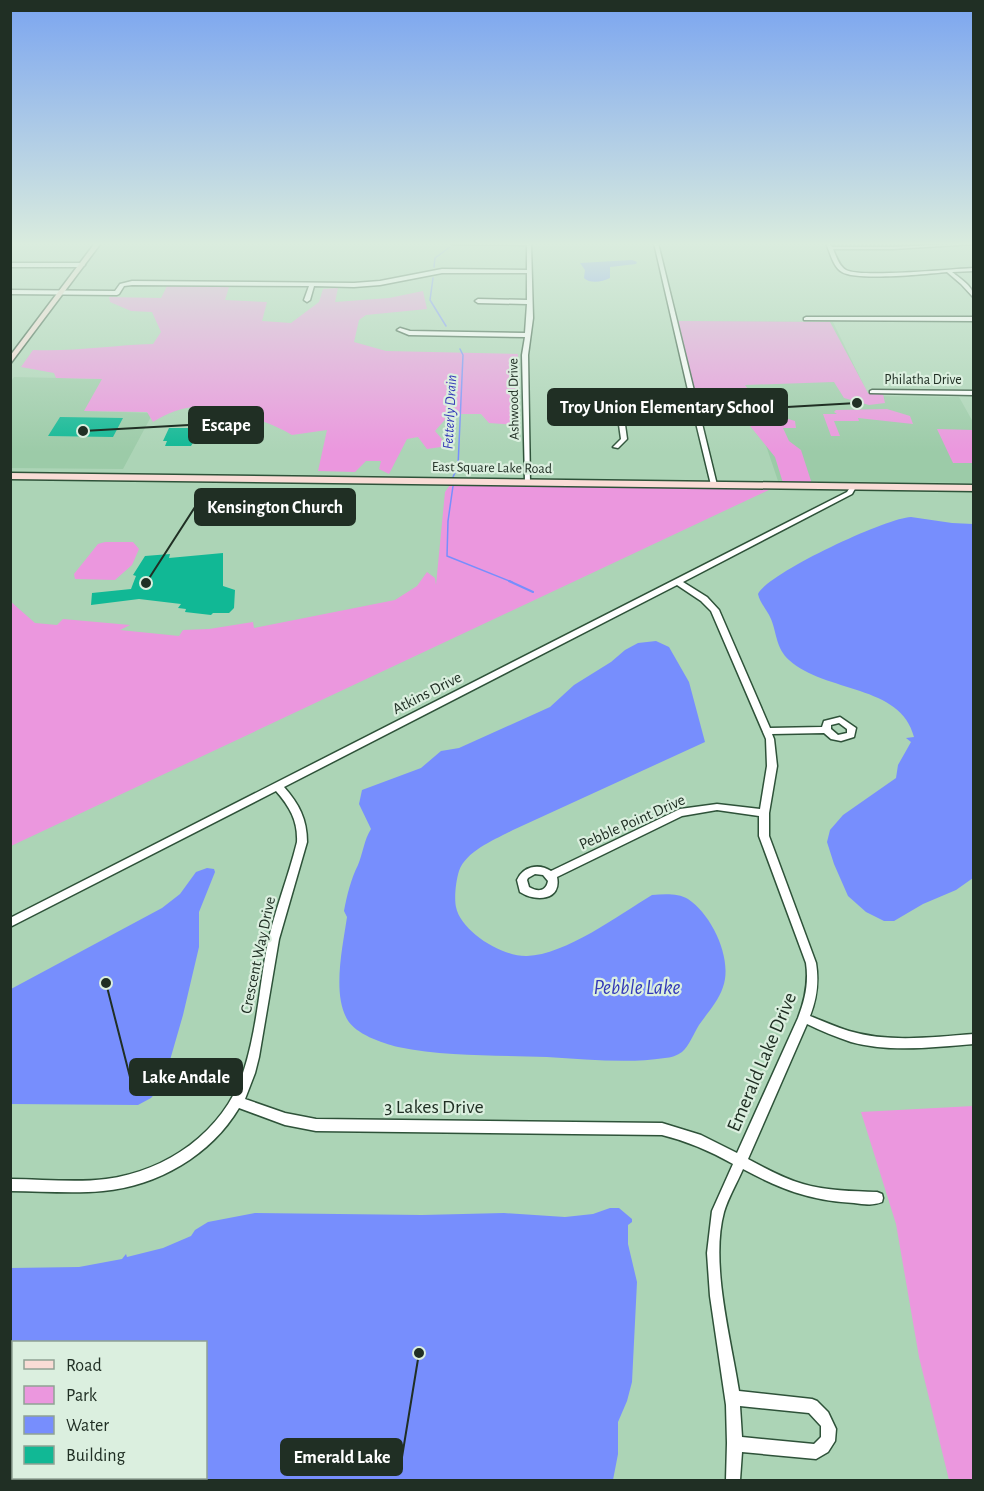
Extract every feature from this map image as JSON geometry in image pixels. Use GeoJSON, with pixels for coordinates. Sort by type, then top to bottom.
{"type":"FeatureCollection","features":[{"type":"Feature","properties":{"kind":"main road"},"geometry":{"type":"LineString","coordinates":[[10,362],[47,313]]}},
{"type":"Feature","properties":{"kind":"main road","name":"East Square Lake Road"},"geometry":{"type":"LineString","coordinates":[[10,476],[974,488]]}},
{"type":"Feature","properties":{"kind":"street","name":"Ashwood Drive"},"geometry":{"type":"LineString","coordinates":[[528,482],[525,406],[529,313]]}},
{"type":"Feature","properties":{"kind":"street"},"geometry":{"type":"LineString","coordinates":[[672,313],[714,485]]}},
{"type":"Feature","properties":{"kind":"street"},"geometry":{"type":"LineString","coordinates":[[806,319],[974,319]]}},
{"type":"Feature","properties":{"kind":"street"},"geometry":{"type":"LineString","coordinates":[[400,330],[528,335]]}},
{"type":"Feature","properties":{"kind":"street","name":"Philatha Drive"},"geometry":{"type":"LineString","coordinates":[[872,392],[974,393]]}},
{"type":"Feature","properties":{"kind":"street"},"geometry":{"type":"LineString","coordinates":[[615,447],[624,439],[618,396],[621,393],[691,393]]}},
{"type":"Feature","properties":{"kind":"street","name":"Atkins Drive"},"geometry":{"type":"LineString","coordinates":[[10,922],[678,582],[850,493],[853,487]]}},
{"type":"Feature","properties":{"kind":"street","name":"Emerald Lake Drive"},"geometry":{"type":"LineString","coordinates":[[678,582],[704,599],[715,610],[767,731],[772,748],[772,766],[763,827],[769,853],[813,973],[813,990],[804,1018],[718,1211],[712,1246],[714,1280],[732,1398],[735,1444],[733,1480]]}},
{"type":"Feature","properties":{"kind":"street"},"geometry":{"type":"LineString","coordinates":[[767,731],[826,730]]}},
{"type":"Feature","properties":{"kind":"street","name":"Crescent Way Drive"},"geometry":{"type":"LineString","coordinates":[[238,1102],[249,1073],[276,931],[302,842],[303,830],[299,813],[277,786]]}},
{"type":"Feature","properties":{"kind":"street","name":"Pebble Point Drive"},"geometry":{"type":"LineString","coordinates":[[550,876],[690,810],[717,807],[764,813]]}},
{"type":"Feature","properties":{"kind":"street"},"geometry":{"type":"LineString","coordinates":[[804,1018],[845,1035],[882,1043],[912,1044],[974,1039]]}},
{"type":"Feature","properties":{"kind":"street"},"geometry":{"type":"LineString","coordinates":[[10,1185],[103,1185],[156,1172],[189,1155],[202,1145],[222,1124],[238,1102]]}},
{"type":"Feature","properties":{"kind":"street","name":"3 Lakes Drive"},"geometry":{"type":"LineString","coordinates":[[238,1102],[285,1119],[316,1125],[663,1129],[698,1139],[793,1187],[814,1193],[877,1198]]}},
{"type":"Feature","properties":{"kind":"street"},"geometry":{"type":"LineString","coordinates":[[732,1398],[812,1406],[822,1414],[828,1425],[829,1437],[825,1447],[816,1452],[735,1444]]}},
{"type":"Feature","properties":{"kind":"shaded area"},"geometry":{"type":"Polygon","coordinates":[[[677,321],[833,322],[869,396],[959,397],[973,422],[973,483],[778,481],[749,395],[695,395],[677,321]]]}},
{"type":"Feature","properties":{"kind":"shaded area"},"geometry":{"type":"Polygon","coordinates":[[[14,377],[103,379],[85,411],[153,413],[123,469],[11,468],[10,383],[14,377]]]}},
{"type":"Feature","properties":{"kind":"green space"},"geometry":{"type":"Polygon","coordinates":[[[152,313],[264,313],[262,321],[291,323],[305,313],[391,313],[366,315],[359,320],[354,342],[386,351],[518,354],[518,425],[489,423],[481,414],[450,414],[435,431],[448,446],[427,449],[418,437],[407,439],[389,474],[379,469],[381,461],[366,461],[355,472],[318,471],[327,430],[292,435],[246,416],[207,407],[179,410],[153,422],[147,412],[84,411],[102,379],[56,378],[54,373],[21,367],[33,350],[153,344],[161,332],[152,313]]]}},
{"type":"Feature","properties":{"kind":"green space"},"geometry":{"type":"Polygon","coordinates":[[[678,321],[830,322],[868,393],[883,394],[885,403],[869,405],[844,398],[834,382],[745,385],[765,412],[795,421],[796,428],[783,428],[789,441],[801,450],[812,484],[783,483],[775,457],[738,411],[704,408],[695,395],[678,321]]]}},
{"type":"Feature","properties":{"kind":"green space"},"geometry":{"type":"Polygon","coordinates":[[[887,409],[910,416],[913,424],[858,418],[859,421],[834,421],[840,436],[831,436],[823,414],[837,414],[834,412],[836,410],[887,409]]]}},
{"type":"Feature","properties":{"kind":"green space"},"geometry":{"type":"Polygon","coordinates":[[[937,429],[973,430],[973,463],[953,463],[937,429]]]}},
{"type":"Feature","properties":{"kind":"green space"},"geometry":{"type":"Polygon","coordinates":[[[450,485],[773,488],[11,846],[10,601],[35,623],[57,625],[63,619],[130,625],[120,630],[179,636],[183,630],[209,629],[253,622],[254,628],[395,600],[417,586],[427,572],[435,578],[436,585],[445,492],[450,485]]]}},
{"type":"Feature","properties":{"kind":"green space"},"geometry":{"type":"Polygon","coordinates":[[[133,542],[139,549],[132,565],[115,580],[75,579],[74,574],[98,544],[133,542]]]}},
{"type":"Feature","properties":{"kind":"green space"},"geometry":{"type":"Polygon","coordinates":[[[973,1106],[973,1480],[949,1480],[919,1357],[896,1224],[861,1112],[973,1106]]]}},
{"type":"Feature","properties":{"kind":"water"},"geometry":{"type":"Polygon","coordinates":[[[911,517],[973,524],[973,878],[956,890],[923,904],[894,921],[884,921],[866,912],[848,896],[827,842],[830,830],[843,815],[896,778],[898,765],[911,742],[906,738],[914,737],[906,720],[894,707],[878,698],[804,671],[789,660],[779,646],[771,619],[758,594],[783,573],[829,548],[878,526],[911,517]]]}},
{"type":"Feature","properties":{"kind":"water","name":"Pebble Lake"},"geometry":{"type":"Polygon","coordinates":[[[656,641],[669,647],[689,682],[705,742],[482,846],[468,857],[459,871],[455,903],[460,916],[474,934],[495,948],[527,956],[542,954],[575,942],[652,895],[675,895],[688,899],[697,906],[712,926],[723,951],[725,976],[718,997],[685,1049],[669,1057],[636,1061],[453,1054],[398,1047],[377,1040],[356,1029],[347,1019],[340,996],[339,983],[347,917],[344,911],[345,905],[351,881],[371,829],[359,804],[362,790],[421,768],[441,751],[459,748],[550,707],[574,685],[611,662],[625,650],[638,643],[656,641]]]}},
{"type":"Feature","properties":{"kind":"water"},"geometry":{"type":"Polygon","coordinates":[[[207,868],[214,869],[215,872],[199,912],[199,947],[183,1015],[160,1088],[151,1098],[138,1105],[11,1104],[11,989],[162,908],[180,894],[196,872],[207,868]]]}},
{"type":"Feature","properties":{"kind":"water"},"geometry":{"type":"Polygon","coordinates":[[[619,1208],[632,1219],[628,1225],[628,1244],[637,1282],[632,1382],[618,1422],[618,1454],[613,1480],[11,1480],[11,1268],[79,1267],[122,1259],[126,1254],[127,1257],[163,1248],[191,1236],[195,1230],[208,1222],[255,1213],[422,1215],[504,1213],[565,1217],[619,1208]]]}},
{"type":"Feature","properties":{"kind":"building"},"geometry":{"type":"Polygon","coordinates":[[[60,417],[123,418],[113,437],[48,436],[60,417]]]}},
{"type":"Feature","properties":{"kind":"building"},"geometry":{"type":"Polygon","coordinates":[[[169,428],[196,428],[195,431],[200,431],[191,446],[165,446],[167,441],[163,441],[169,428]]]}},
{"type":"Feature","properties":{"kind":"building"},"geometry":{"type":"Polygon","coordinates":[[[223,553],[223,586],[235,590],[234,608],[229,613],[211,615],[185,612],[186,609],[178,608],[181,604],[139,599],[91,605],[92,593],[131,589],[136,576],[133,575],[145,556],[170,554],[169,558],[223,553]]]}},
{"type":"Feature","properties":{"kind":"waterway","name":"Fetterly Drain"},"geometry":{"type":"LineString","coordinates":[[438,313],[446,326]]}},
{"type":"Feature","properties":{"kind":"waterway","name":"Fetterly Drain"},"geometry":{"type":"LineString","coordinates":[[453,477],[458,466],[463,355],[460,349]]}},
{"type":"Feature","properties":{"kind":"waterway","name":"Fetterly Drain"},"geometry":{"type":"LineString","coordinates":[[453,486],[448,521],[447,556],[512,582]]}},
{"type":"Feature","properties":{"kind":"waterway","name":"Fetterly Drain"},"geometry":{"type":"LineString","coordinates":[[509,581],[533,592]]}},
{"type":"Feature","properties":{"kind":"place","name":"Troy Union Elementary School"},"geometry":{"type":"Point","coordinates":[857,403]}},
{"type":"Feature","properties":{"kind":"place","name":"Escape"},"geometry":{"type":"Point","coordinates":[83,431]}},
{"type":"Feature","properties":{"kind":"place","name":"Kensington Church"},"geometry":{"type":"Point","coordinates":[146,583]}},
{"type":"Feature","properties":{"kind":"place","name":"Lake Andale"},"geometry":{"type":"Point","coordinates":[106,983]}},
{"type":"Feature","properties":{"kind":"place","name":"Emerald Lake"},"geometry":{"type":"Point","coordinates":[419,1353]}}]}
